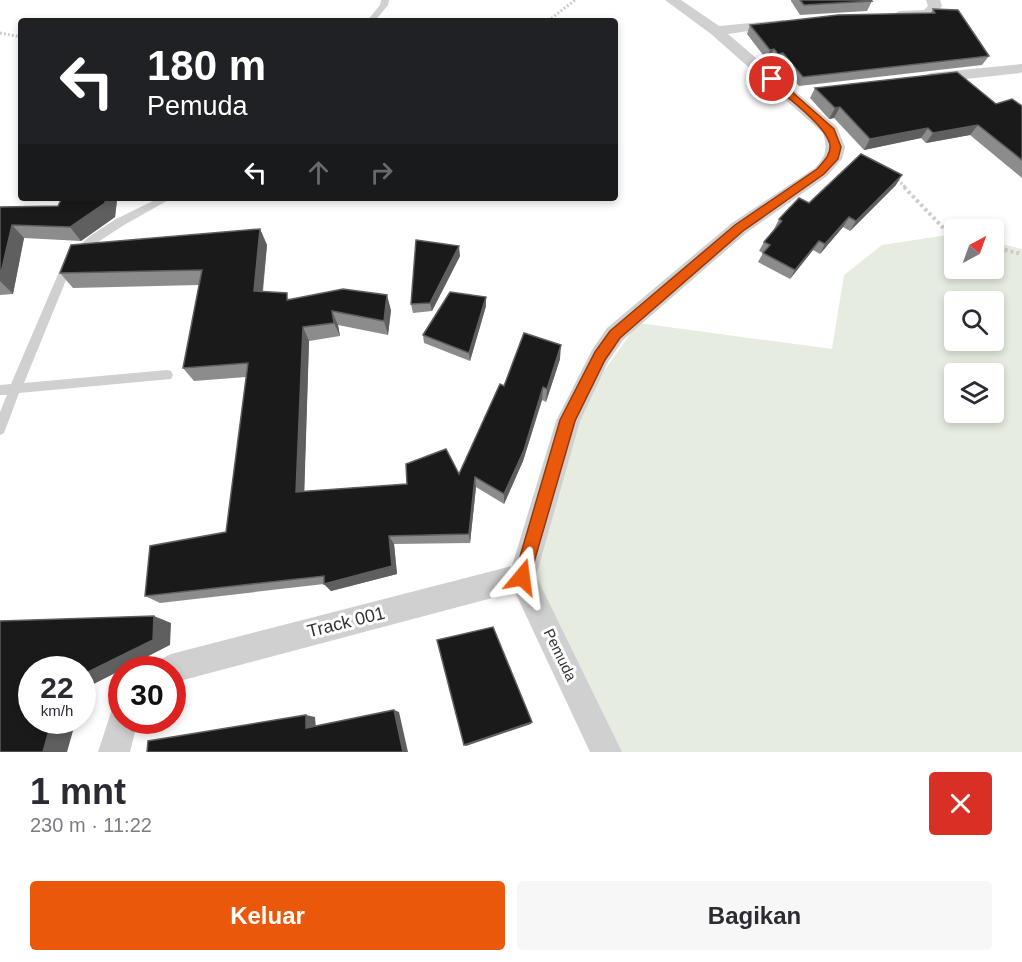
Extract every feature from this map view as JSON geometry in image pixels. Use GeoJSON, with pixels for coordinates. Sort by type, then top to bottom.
{"type":"FeatureCollection","features":[{"type":"Feature","properties":{"kind":"street"},"geometry":{"type":"LineString","coordinates":[[522,577],[568,420],[600,356],[615,334],[739,228],[821,172],[832,159],[836,147],[831,131],[716,31],[672,0]]}},
{"type":"Feature","properties":{"kind":"street"},"geometry":{"type":"LineString","coordinates":[[880,16],[928,14],[935,6],[933,0]]}},
{"type":"Feature","properties":{"kind":"street"},"geometry":{"type":"LineString","coordinates":[[716,31],[793,22]]}},
{"type":"Feature","properties":{"kind":"street"},"geometry":{"type":"LineString","coordinates":[[910,80],[1020,68]]}},
{"type":"Feature","properties":{"kind":"street"},"geometry":{"type":"LineString","coordinates":[[788,94],[810,92]]}},
{"type":"Feature","properties":{"kind":"street","name":"Track 001"},"geometry":{"type":"LineString","coordinates":[[186,665],[522,577]]}},
{"type":"Feature","properties":{"kind":"street","name":"Pemuda"},"geometry":{"type":"LineString","coordinates":[[522,577],[606,752]]}},
{"type":"Feature","properties":{"kind":"street"},"geometry":{"type":"LineString","coordinates":[[114,752],[119,734]]}},
{"type":"Feature","properties":{"kind":"lane"},"geometry":{"type":"LineString","coordinates":[[373,18],[384,5],[385,0]]}},
{"type":"Feature","properties":{"kind":"lane"},"geometry":{"type":"LineString","coordinates":[[0,429],[69,261],[94,239],[120,222],[161,201]]}},
{"type":"Feature","properties":{"kind":"lane"},"geometry":{"type":"LineString","coordinates":[[0,390],[167,375]]}},
{"type":"Feature","properties":{"kind":"path"},"geometry":{"type":"LineString","coordinates":[[552,18],[575,0]]}},
{"type":"Feature","properties":{"kind":"path"},"geometry":{"type":"LineString","coordinates":[[0,33],[18,36]]}},
{"type":"Feature","properties":{"kind":"path"},"geometry":{"type":"LineString","coordinates":[[894,176],[944,228]]}},
{"type":"Feature","properties":{"kind":"path"},"geometry":{"type":"LineString","coordinates":[[1004,250],[1022,254]]}},
{"type":"Feature","properties":{"kind":"shaded area"},"geometry":{"type":"Polygon","coordinates":[[[944,236],[944,279],[1004,279],[1004,245],[1022,249],[1022,752],[614,752],[529,574],[579,406],[638,323],[832,349],[844,275],[882,245],[944,236]]]}},
{"type":"Feature","properties":{"kind":"building"},"geometry":{"type":"Polygon","coordinates":[[[800,0],[871,0],[872,1],[804,5],[800,0]]]}},
{"type":"Feature","properties":{"kind":"building"},"geometry":{"type":"Polygon","coordinates":[[[933,9],[958,10],[989,56],[803,77],[783,53],[778,54],[774,49],[770,50],[750,25],[838,15],[935,13],[933,9]]]}},
{"type":"Feature","properties":{"kind":"building"},"geometry":{"type":"Polygon","coordinates":[[[957,72],[996,104],[1012,99],[1022,106],[1022,160],[978,125],[933,133],[928,128],[870,139],[840,107],[835,108],[815,88],[957,72]]]}},
{"type":"Feature","properties":{"kind":"building"},"geometry":{"type":"Polygon","coordinates":[[[861,154],[902,175],[856,221],[849,217],[825,244],[819,241],[795,270],[763,253],[770,245],[764,242],[782,221],[779,219],[799,198],[809,203],[861,154]]]}},
{"type":"Feature","properties":{"kind":"building"},"geometry":{"type":"Polygon","coordinates":[[[60,201],[105,201],[70,227],[12,225],[0,277],[0,207],[58,206],[60,201]]]}},
{"type":"Feature","properties":{"kind":"building"},"geometry":{"type":"Polygon","coordinates":[[[260,229],[254,291],[287,293],[287,300],[343,289],[387,295],[384,321],[332,311],[334,323],[303,327],[296,492],[407,484],[406,464],[446,449],[459,474],[500,384],[504,386],[524,333],[561,345],[547,389],[543,387],[524,450],[504,494],[475,477],[469,534],[389,536],[392,566],[324,584],[324,576],[145,596],[150,546],[226,532],[248,363],[183,368],[202,270],[60,273],[71,245],[260,229]]]}},
{"type":"Feature","properties":{"kind":"building"},"geometry":{"type":"Polygon","coordinates":[[[416,240],[459,246],[430,303],[411,304],[416,240]]]}},
{"type":"Feature","properties":{"kind":"building"},"geometry":{"type":"Polygon","coordinates":[[[450,292],[486,297],[469,353],[423,335],[450,292]]]}},
{"type":"Feature","properties":{"kind":"building"},"geometry":{"type":"Polygon","coordinates":[[[154,616],[153,640],[121,656],[108,656],[108,662],[96,668],[96,656],[18,656],[18,734],[48,734],[43,752],[0,752],[0,621],[154,616]]]}},
{"type":"Feature","properties":{"kind":"building"},"geometry":{"type":"Polygon","coordinates":[[[493,627],[532,722],[464,745],[437,640],[493,627]]]}},
{"type":"Feature","properties":{"kind":"building"},"geometry":{"type":"Polygon","coordinates":[[[394,710],[403,752],[147,752],[148,741],[306,715],[306,728],[394,710]]]}},
{"type":"Feature","properties":{"kind":"route"},"geometry":{"type":"LineString","coordinates":[[522,577],[568,420],[600,356],[615,334],[739,228],[821,172],[832,159],[836,147],[831,131],[772,79]]}}]}
